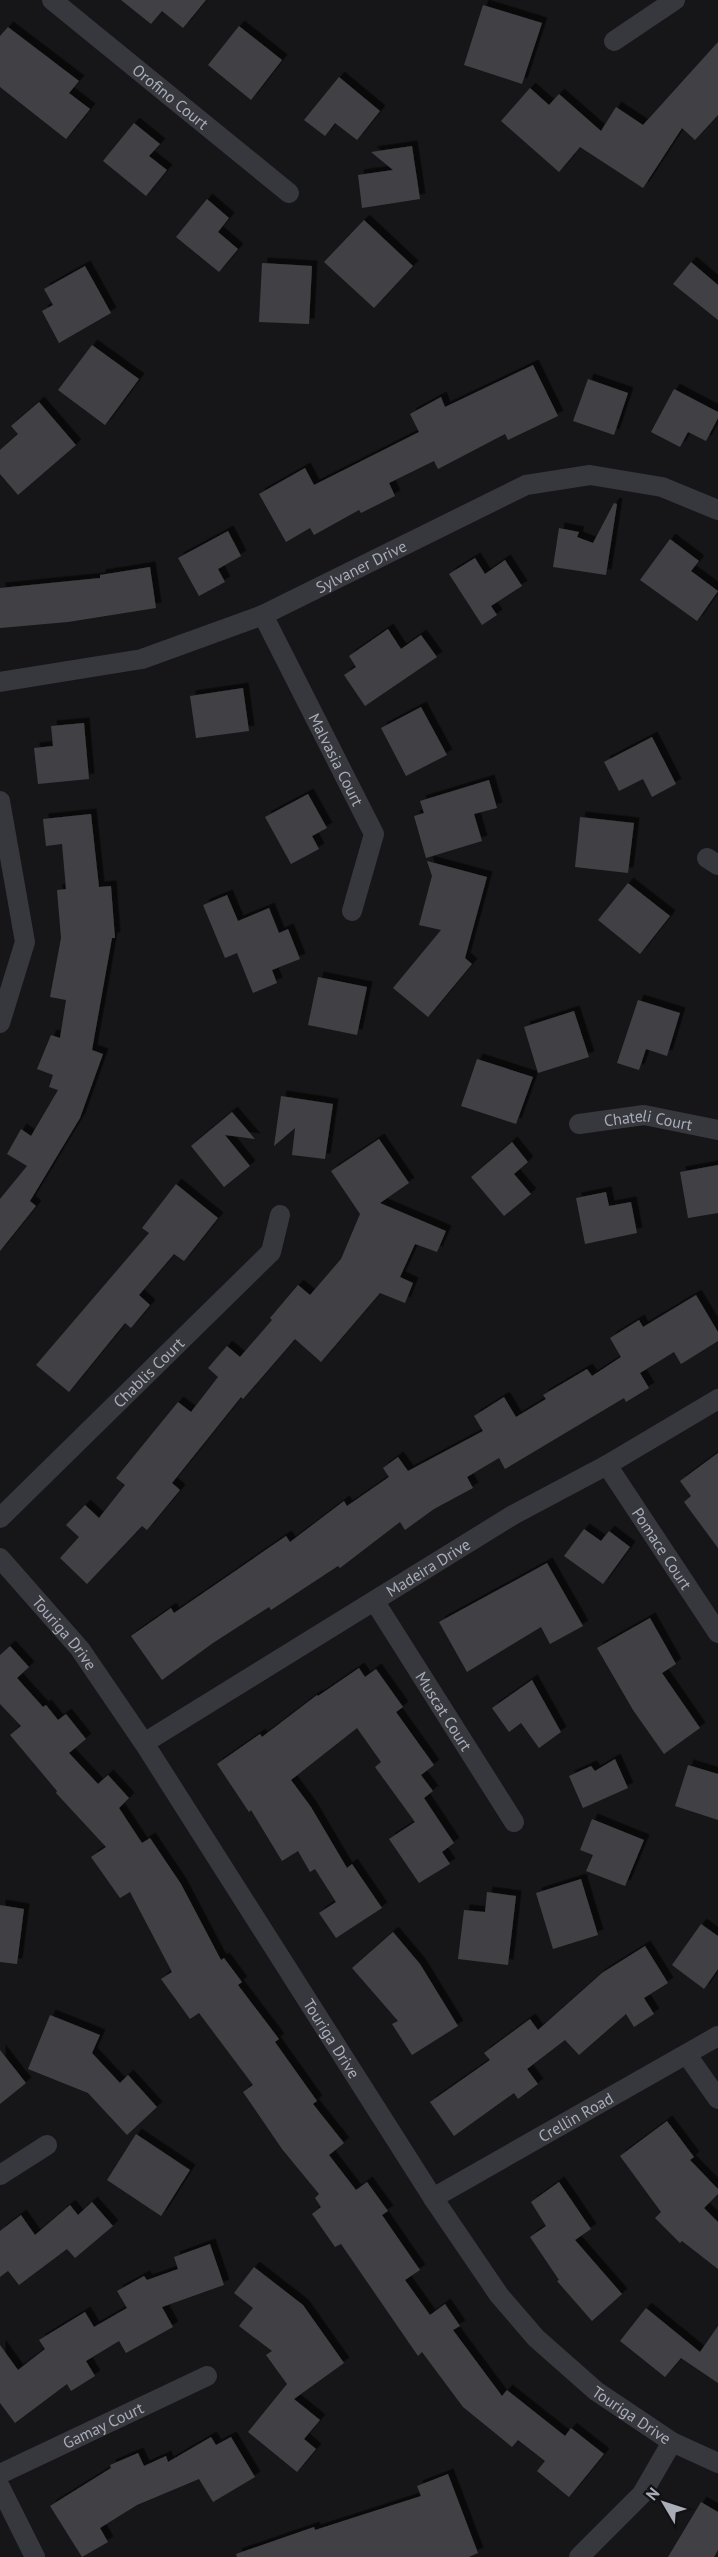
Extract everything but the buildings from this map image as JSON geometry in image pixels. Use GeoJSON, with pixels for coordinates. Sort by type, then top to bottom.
{"type":"FeatureCollection","features":[{"type":"Feature","properties":{"kind":"street","name":"Orofino Court"},"geometry":{"type":"LineString","coordinates":[[52,0],[289,193]]}},
{"type":"Feature","properties":{"kind":"street"},"geometry":{"type":"LineString","coordinates":[[614,41],[675,0]]}},
{"type":"Feature","properties":{"kind":"street","name":"Sylvaner Drive"},"geometry":{"type":"LineString","coordinates":[[0,682],[142,659],[263,615],[526,485],[590,475],[662,487],[718,510]]}},
{"type":"Feature","properties":{"kind":"street","name":"Malvasia Court"},"geometry":{"type":"LineString","coordinates":[[263,615],[374,834],[352,911]]}},
{"type":"Feature","properties":{"kind":"street"},"geometry":{"type":"LineString","coordinates":[[0,801],[25,942],[0,1023]]}},
{"type":"Feature","properties":{"kind":"street","name":"Chateli Court"},"geometry":{"type":"LineString","coordinates":[[579,1124],[644,1115],[718,1130]]}},
{"type":"Feature","properties":{"kind":"street","name":"Chablis Court"},"geometry":{"type":"LineString","coordinates":[[0,1518],[271,1252],[280,1215]]}},
{"type":"Feature","properties":{"kind":"street","name":"Madeira Drive"},"geometry":{"type":"LineString","coordinates":[[144,1743],[513,1515],[607,1465],[718,1398]]}},
{"type":"Feature","properties":{"kind":"street","name":"Pomace Court"},"geometry":{"type":"LineString","coordinates":[[607,1465],[718,1633]]}},
{"type":"Feature","properties":{"kind":"street","name":"Touriga Drive"},"geometry":{"type":"LineString","coordinates":[[0,1558],[80,1649],[144,1743],[433,2198],[500,2295],[536,2338],[596,2391],[672,2442],[718,2463]]}},
{"type":"Feature","properties":{"kind":"street","name":"Muscat Court"},"geometry":{"type":"LineString","coordinates":[[375,1602],[514,1822]]}},
{"type":"Feature","properties":{"kind":"street","name":"Crellin Road"},"geometry":{"type":"LineString","coordinates":[[433,2198],[718,2036]]}},
{"type":"Feature","properties":{"kind":"street"},"geometry":{"type":"LineString","coordinates":[[687,2055],[718,2099]]}},
{"type":"Feature","properties":{"kind":"street"},"geometry":{"type":"LineString","coordinates":[[0,2175],[47,2145]]}},
{"type":"Feature","properties":{"kind":"street","name":"Gamay Court"},"geometry":{"type":"LineString","coordinates":[[0,2474],[207,2376]]}},
{"type":"Feature","properties":{"kind":"street"},"geometry":{"type":"LineString","coordinates":[[579,2557],[642,2494],[672,2442]]}},
{"type":"Feature","properties":{"kind":"street"},"geometry":{"type":"LineString","coordinates":[[0,2487],[35,2557]]}}]}
